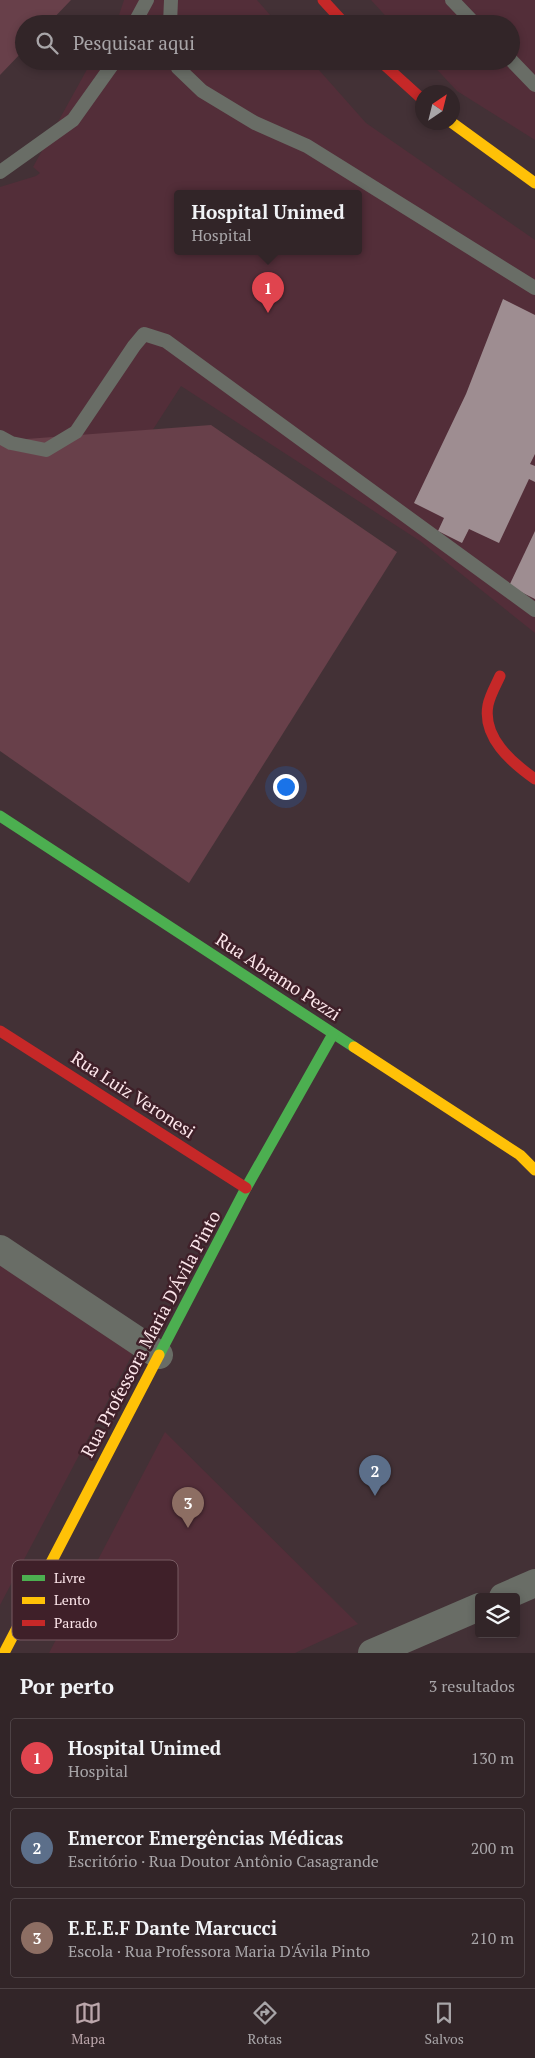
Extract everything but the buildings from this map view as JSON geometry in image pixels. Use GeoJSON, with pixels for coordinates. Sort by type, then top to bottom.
{"type":"FeatureCollection","features":[{"type":"Feature","properties":{"kind":"street"},"geometry":{"type":"LineString","coordinates":[[323,0],[337,15]]}},
{"type":"Feature","properties":{"kind":"street"},"geometry":{"type":"LineString","coordinates":[[390,70],[415,93]]}},
{"type":"Feature","properties":{"kind":"street"},"geometry":{"type":"LineString","coordinates":[[460,128],[535,183]]}},
{"type":"Feature","properties":{"kind":"street"},"geometry":{"type":"LineString","coordinates":[[500,676],[488,705],[488,723],[494,740],[527,774],[535,779]]}},
{"type":"Feature","properties":{"kind":"street","name":"Rua Abramo Pezzi"},"geometry":{"type":"LineString","coordinates":[[0,816],[520,1155],[535,1170]]}},
{"type":"Feature","properties":{"kind":"street","name":"Rua Luiz Veronesi"},"geometry":{"type":"LineString","coordinates":[[0,1030],[246,1188]]}},
{"type":"Feature","properties":{"kind":"street","name":"Rua Professora Maria D'Ávila Pinto"},"geometry":{"type":"LineString","coordinates":[[52,1560],[246,1188],[333,1034]]}},
{"type":"Feature","properties":{"kind":"street"},"geometry":{"type":"LineString","coordinates":[[0,1249],[159,1355]]}},
{"type":"Feature","properties":{"kind":"street"},"geometry":{"type":"LineString","coordinates":[[512,1593],[535,1583]]}},
{"type":"Feature","properties":{"kind":"street"},"geometry":{"type":"LineString","coordinates":[[372,1653],[475,1609]]}},
{"type":"Feature","properties":{"kind":"street","name":"Rua Professora Maria D'Ávila Pinto"},"geometry":{"type":"LineString","coordinates":[[4,1653],[12,1638]]}},
{"type":"Feature","properties":{"kind":"lane"},"geometry":{"type":"LineString","coordinates":[[139,15],[147,0]]}},
{"type":"Feature","properties":{"kind":"lane"},"geometry":{"type":"LineString","coordinates":[[170,15],[171,0]]}},
{"type":"Feature","properties":{"kind":"lane"},"geometry":{"type":"LineString","coordinates":[[452,0],[466,15]]}},
{"type":"Feature","properties":{"kind":"lane"},"geometry":{"type":"LineString","coordinates":[[520,69],[535,85]]}},
{"type":"Feature","properties":{"kind":"lane"},"geometry":{"type":"LineString","coordinates":[[0,172],[73,120],[109,70]]}},
{"type":"Feature","properties":{"kind":"lane"},"geometry":{"type":"LineString","coordinates":[[180,70],[202,91],[255,123],[307,146],[535,288]]}},
{"type":"Feature","properties":{"kind":"lane"},"geometry":{"type":"LineString","coordinates":[[0,438],[11,443],[46,450],[76,432],[144,334],[166,341],[535,610]]}},
{"type":"Feature","properties":{"kind":"shaded area"},"geometry":{"type":"Polygon","coordinates":[[[0,0],[71,0],[57,15],[15,15],[15,59],[0,75],[0,0]]]}},
{"type":"Feature","properties":{"kind":"shaded area"},"geometry":{"type":"Polygon","coordinates":[[[124,0],[257,0],[270,15],[119,15],[124,0]]]}},
{"type":"Feature","properties":{"kind":"shaded area"},"geometry":{"type":"Polygon","coordinates":[[[371,0],[535,0],[535,140],[460,93],[460,85],[451,85],[437,70],[520,70],[520,15],[385,15],[371,0]]]}},
{"type":"Feature","properties":{"kind":"shaded area"},"geometry":{"type":"Polygon","coordinates":[[[87,70],[319,70],[366,123],[535,240],[535,633],[420,541],[181,386],[132,462],[0,474],[0,187],[36,176],[40,173],[33,167],[87,70]]]}},
{"type":"Feature","properties":{"kind":"shaded area"},"geometry":{"type":"Polygon","coordinates":[[[211,425],[397,552],[189,883],[0,751],[0,441],[211,425]]]}},
{"type":"Feature","properties":{"kind":"shaded area"},"geometry":{"type":"Polygon","coordinates":[[[0,1265],[133,1353],[24,1560],[12,1560],[12,1582],[0,1605],[0,1265]]]}},
{"type":"Feature","properties":{"kind":"shaded area"},"geometry":{"type":"Polygon","coordinates":[[[165,1432],[358,1624],[295,1653],[49,1653],[56,1640],[178,1640],[178,1560],[98,1560],[165,1432]]]}},
{"type":"Feature","properties":{"kind":"traffic: fast"},"geometry":{"type":"LineString","coordinates":[[0,816],[354,1047]]}},
{"type":"Feature","properties":{"kind":"traffic: fast"},"geometry":{"type":"LineString","coordinates":[[159,1355],[246,1188],[333,1034]]}},
{"type":"Feature","properties":{"kind":"traffic: slow"},"geometry":{"type":"LineString","coordinates":[[460,129],[535,183]]}},
{"type":"Feature","properties":{"kind":"traffic: slow"},"geometry":{"type":"LineString","coordinates":[[354,1047],[520,1155],[535,1170]]}},
{"type":"Feature","properties":{"kind":"traffic: slow"},"geometry":{"type":"LineString","coordinates":[[52,1560],[159,1355]]}},
{"type":"Feature","properties":{"kind":"traffic: slow"},"geometry":{"type":"LineString","coordinates":[[4,1653],[12,1638]]}},
{"type":"Feature","properties":{"kind":"traffic: jam"},"geometry":{"type":"LineString","coordinates":[[323,0],[337,15]]}},
{"type":"Feature","properties":{"kind":"traffic: jam"},"geometry":{"type":"LineString","coordinates":[[390,70],[415,93]]}},
{"type":"Feature","properties":{"kind":"traffic: jam"},"geometry":{"type":"LineString","coordinates":[[500,676],[488,705],[487,717],[489,728],[500,748],[508,757],[535,779]]}},
{"type":"Feature","properties":{"kind":"traffic: jam"},"geometry":{"type":"LineString","coordinates":[[0,1031],[246,1188]]}},
{"type":"Feature","properties":{"kind":"place","name":"Hospital Unimed"},"geometry":{"type":"Point","coordinates":[268,313]}},
{"type":"Feature","properties":{"kind":"place","name":"Emercor Emergências Médicas"},"geometry":{"type":"Point","coordinates":[375,1496]}},
{"type":"Feature","properties":{"kind":"place","name":"E.E.E.F Dante Marcucci"},"geometry":{"type":"Point","coordinates":[188,1528]}}]}
